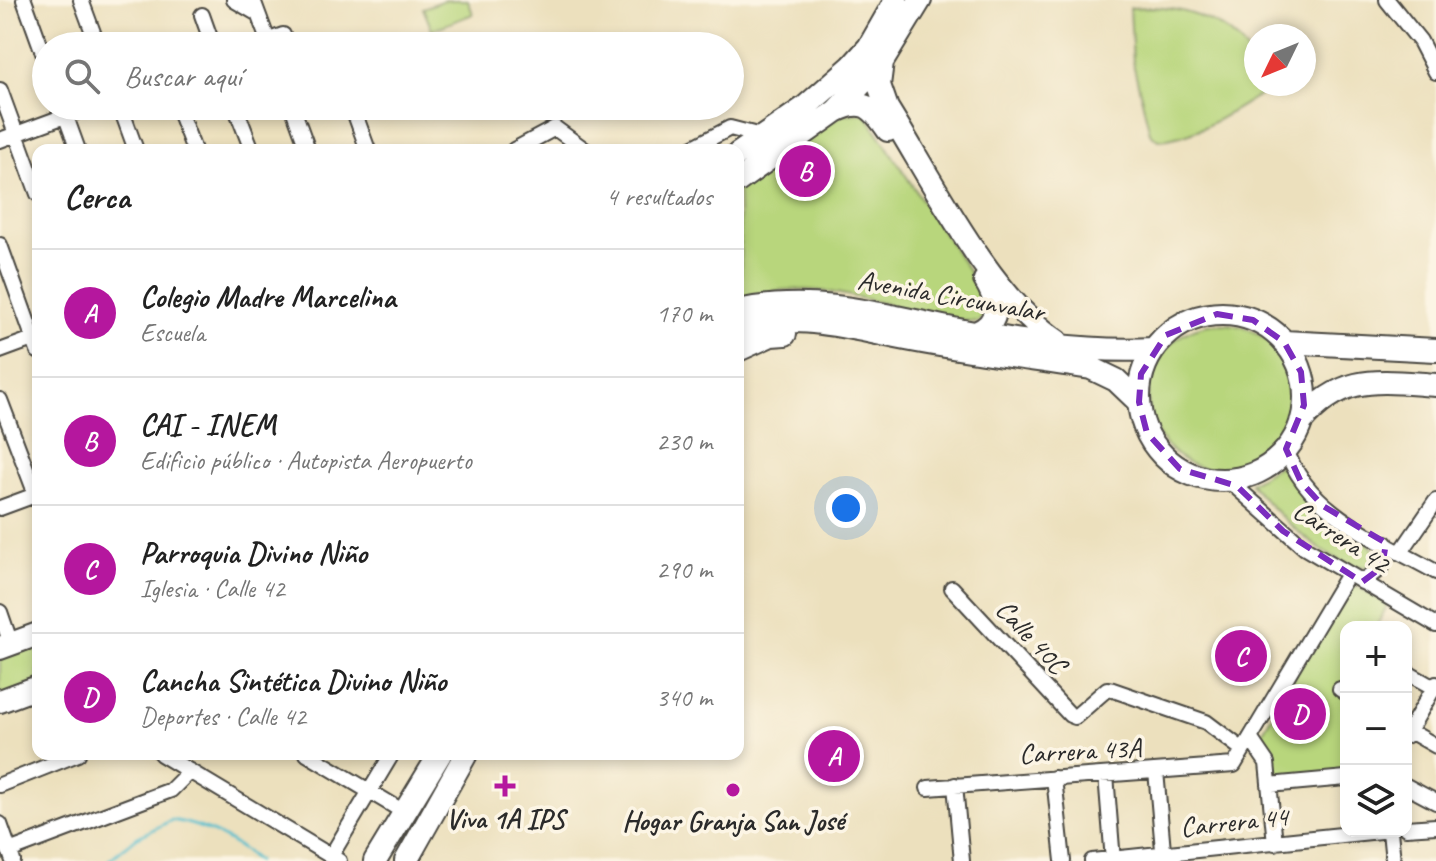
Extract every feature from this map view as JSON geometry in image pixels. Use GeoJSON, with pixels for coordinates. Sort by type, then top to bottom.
{"type":"FeatureCollection","features":[{"type":"Feature","properties":{"kind":"highway"},"geometry":{"type":"LineString","coordinates":[[744,150],[765,137],[852,66],[869,47],[896,0]]}},
{"type":"Feature","properties":{"kind":"highway"},"geometry":{"type":"LineString","coordinates":[[744,177],[836,111],[882,62],[920,0]]}},
{"type":"Feature","properties":{"kind":"highway"},"geometry":{"type":"LineString","coordinates":[[882,62],[879,85],[887,108],[994,278],[1036,327],[1062,344]]}},
{"type":"Feature","properties":{"kind":"highway"},"geometry":{"type":"LineString","coordinates":[[836,111],[862,102],[877,114],[993,292],[995,319],[989,328],[976,333]]}},
{"type":"Feature","properties":{"kind":"highway","name":"Avenida Circunvalar"},"geometry":{"type":"LineString","coordinates":[[744,310],[771,305],[827,303],[976,333],[1122,351],[1153,349]]}},
{"type":"Feature","properties":{"kind":"highway"},"geometry":{"type":"LineString","coordinates":[[1301,422],[1304,405],[1302,380],[1284,342],[1253,320],[1217,314],[1181,324],[1153,349],[1141,374],[1139,402],[1147,433],[1167,459],[1195,476],[1228,480],[1260,471],[1286,449],[1301,422],[1327,395],[1357,383],[1431,379]]}},
{"type":"Feature","properties":{"kind":"highway","name":"Avenida Circunvalar"},"geometry":{"type":"LineString","coordinates":[[744,328],[789,320],[823,321],[893,337],[1091,368],[1116,380],[1139,402]]}},
{"type":"Feature","properties":{"kind":"highway"},"geometry":{"type":"LineString","coordinates":[[744,347],[771,335],[893,337]]}},
{"type":"Feature","properties":{"kind":"highway"},"geometry":{"type":"LineString","coordinates":[[1284,342],[1436,350]]}},
{"type":"Feature","properties":{"kind":"highway"},"geometry":{"type":"LineString","coordinates":[[6,646],[32,636]]}},
{"type":"Feature","properties":{"kind":"highway"},"geometry":{"type":"LineString","coordinates":[[0,701],[32,689]]}},
{"type":"Feature","properties":{"kind":"highway"},"geometry":{"type":"LineString","coordinates":[[375,861],[436,760]]}},
{"type":"Feature","properties":{"kind":"highway"},"geometry":{"type":"LineString","coordinates":[[406,861],[463,760]]}},
{"type":"Feature","properties":{"kind":"street"},"geometry":{"type":"LineString","coordinates":[[24,0],[36,32]]}},
{"type":"Feature","properties":{"kind":"street"},"geometry":{"type":"LineString","coordinates":[[81,0],[93,32]]}},
{"type":"Feature","properties":{"kind":"street"},"geometry":{"type":"LineString","coordinates":[[234,0],[256,7],[265,32]]}},
{"type":"Feature","properties":{"kind":"street"},"geometry":{"type":"LineString","coordinates":[[1387,0],[1410,29],[1436,72]]}},
{"type":"Feature","properties":{"kind":"street"},"geometry":{"type":"LineString","coordinates":[[202,15],[208,32]]}},
{"type":"Feature","properties":{"kind":"street"},"geometry":{"type":"LineString","coordinates":[[0,90],[32,177]]}},
{"type":"Feature","properties":{"kind":"street"},"geometry":{"type":"LineString","coordinates":[[0,140],[46,120]]}},
{"type":"Feature","properties":{"kind":"street"},"geometry":{"type":"LineString","coordinates":[[67,120],[76,144]]}},
{"type":"Feature","properties":{"kind":"street"},"geometry":{"type":"LineString","coordinates":[[125,120],[134,144]]}},
{"type":"Feature","properties":{"kind":"street"},"geometry":{"type":"LineString","coordinates":[[182,120],[192,144]]}},
{"type":"Feature","properties":{"kind":"street"},"geometry":{"type":"LineString","coordinates":[[240,120],[250,144]]}},
{"type":"Feature","properties":{"kind":"street"},"geometry":{"type":"LineString","coordinates":[[297,120],[306,144]]}},
{"type":"Feature","properties":{"kind":"street"},"geometry":{"type":"LineString","coordinates":[[357,120],[366,144]]}},
{"type":"Feature","properties":{"kind":"street"},"geometry":{"type":"LineString","coordinates":[[525,144],[555,128],[577,144]]}},
{"type":"Feature","properties":{"kind":"street"},"geometry":{"type":"LineString","coordinates":[[699,144],[730,128],[765,137]]}},
{"type":"Feature","properties":{"kind":"street"},"geometry":{"type":"LineString","coordinates":[[0,245],[32,331]]}},
{"type":"Feature","properties":{"kind":"street"},"geometry":{"type":"LineString","coordinates":[[0,351],[32,343]]}},
{"type":"Feature","properties":{"kind":"street"},"geometry":{"type":"LineString","coordinates":[[0,400],[32,483]]}},
{"type":"Feature","properties":{"kind":"street","name":"Carrera 42"},"geometry":{"type":"LineString","coordinates":[[1286,449],[1292,466],[1309,493],[1323,506],[1436,572]]}},
{"type":"Feature","properties":{"kind":"street","name":"Carrera 42"},"geometry":{"type":"LineString","coordinates":[[1228,480],[1250,496],[1283,531],[1348,574],[1436,625]]}},
{"type":"Feature","properties":{"kind":"street"},"geometry":{"type":"LineString","coordinates":[[0,508],[32,498]]}},
{"type":"Feature","properties":{"kind":"street"},"geometry":{"type":"LineString","coordinates":[[1401,552],[1435,505]]}},
{"type":"Feature","properties":{"kind":"street"},"geometry":{"type":"LineString","coordinates":[[1362,582],[1382,567],[1386,543]]}},
{"type":"Feature","properties":{"kind":"street"},"geometry":{"type":"LineString","coordinates":[[1275,843],[1267,763],[1247,744],[1348,574]]}},
{"type":"Feature","properties":{"kind":"street","name":"Calle 40C"},"geometry":{"type":"LineString","coordinates":[[952,588],[1070,715],[1075,717],[1107,689],[1206,722],[1247,744]]}},
{"type":"Feature","properties":{"kind":"street"},"geometry":{"type":"LineString","coordinates":[[0,612],[6,646]]}},
{"type":"Feature","properties":{"kind":"street"},"geometry":{"type":"LineString","coordinates":[[1412,675],[1435,687],[1412,724]]}},
{"type":"Feature","properties":{"kind":"street"},"geometry":{"type":"LineString","coordinates":[[1412,734],[1436,746]]}},
{"type":"Feature","properties":{"kind":"street","name":"Carrera 43A"},"geometry":{"type":"LineString","coordinates":[[928,788],[1234,765],[1247,744]]}},
{"type":"Feature","properties":{"kind":"street"},"geometry":{"type":"LineString","coordinates":[[0,785],[63,760]]}},
{"type":"Feature","properties":{"kind":"street"},"geometry":{"type":"LineString","coordinates":[[171,760],[335,859],[389,760]]}},
{"type":"Feature","properties":{"kind":"street"},"geometry":{"type":"LineString","coordinates":[[317,760],[404,812]]}},
{"type":"Feature","properties":{"kind":"street"},"geometry":{"type":"LineString","coordinates":[[0,824],[11,856],[171,790],[190,771]]}},
{"type":"Feature","properties":{"kind":"street"},"geometry":{"type":"LineString","coordinates":[[1156,771],[1163,858]]}},
{"type":"Feature","properties":{"kind":"street"},"geometry":{"type":"LineString","coordinates":[[1106,775],[1113,860]]}},
{"type":"Feature","properties":{"kind":"street"},"geometry":{"type":"LineString","coordinates":[[1054,778],[1063,861]]}},
{"type":"Feature","properties":{"kind":"street"},"geometry":{"type":"LineString","coordinates":[[1269,785],[1340,779]]}},
{"type":"Feature","properties":{"kind":"street"},"geometry":{"type":"LineString","coordinates":[[955,785],[962,861]]}},
{"type":"Feature","properties":{"kind":"street"},"geometry":{"type":"LineString","coordinates":[[1412,789],[1436,802]]}},
{"type":"Feature","properties":{"kind":"street"},"geometry":{"type":"LineString","coordinates":[[1412,828],[1436,826]]}},
{"type":"Feature","properties":{"kind":"street","name":"Carrera 44"},"geometry":{"type":"LineString","coordinates":[[1092,861],[1216,855],[1275,843],[1340,836]]}},
{"type":"Feature","properties":{"kind":"street"},"geometry":{"type":"LineString","coordinates":[[1391,837],[1393,861]]}},
{"type":"Feature","properties":{"kind":"highlighted area"},"geometry":{"type":"Polygon","coordinates":[[[1217,314],[1253,320],[1284,342],[1301,372],[1304,405],[1286,449],[1301,482],[1323,506],[1386,543],[1382,567],[1362,582],[1283,531],[1237,486],[1180,469],[1147,433],[1139,402],[1141,374],[1166,335],[1217,314]]]}},
{"type":"Feature","properties":{"kind":"green space"},"geometry":{"type":"Polygon","coordinates":[[[444,0],[468,0],[473,14],[432,30],[423,8],[444,0]]]}},
{"type":"Feature","properties":{"kind":"green space"},"geometry":{"type":"Polygon","coordinates":[[[1130,8],[1170,9],[1221,27],[1244,48],[1244,96],[1258,96],[1201,128],[1158,140],[1150,133],[1133,63],[1130,8]]]}},
{"type":"Feature","properties":{"kind":"green space"},"geometry":{"type":"Polygon","coordinates":[[[865,113],[986,298],[988,308],[978,322],[829,292],[769,291],[744,297],[744,183],[843,114],[865,113]]]}},
{"type":"Feature","properties":{"kind":"green space"},"geometry":{"type":"Polygon","coordinates":[[[1221,324],[1249,330],[1273,345],[1288,369],[1294,397],[1288,425],[1273,449],[1249,464],[1221,470],[1193,464],[1169,449],[1154,425],[1148,397],[1154,369],[1169,345],[1193,330],[1221,324]]]}},
{"type":"Feature","properties":{"kind":"green space"},"geometry":{"type":"Polygon","coordinates":[[[1285,462],[1294,480],[1313,503],[1370,545],[1377,554],[1377,564],[1362,567],[1327,553],[1290,524],[1250,483],[1285,462]]]}},
{"type":"Feature","properties":{"kind":"green space"},"geometry":{"type":"Polygon","coordinates":[[[1349,582],[1388,604],[1379,621],[1340,621],[1340,775],[1270,782],[1258,740],[1349,582]]]}},
{"type":"Feature","properties":{"kind":"green space"},"geometry":{"type":"Polygon","coordinates":[[[32,648],[32,684],[0,696],[0,659],[32,648]]]}},
{"type":"Feature","properties":{"kind":"waterway"},"geometry":{"type":"LineString","coordinates":[[108,861],[136,838],[172,820],[218,834],[257,861]]}},
{"type":"Feature","properties":{"kind":"place","name":"CAI - INEM"},"geometry":{"type":"Point","coordinates":[805,171]}},
{"type":"Feature","properties":{"kind":"place","name":"Parroquia Divino Niño"},"geometry":{"type":"Point","coordinates":[1241,656]}},
{"type":"Feature","properties":{"kind":"place","name":"Cancha Sintética Divino Niño"},"geometry":{"type":"Point","coordinates":[1300,714]}},
{"type":"Feature","properties":{"kind":"place","name":"Colegio Madre Marcelina"},"geometry":{"type":"Point","coordinates":[834,756]}},
{"type":"Feature","properties":{"kind":"place","name":"Viva 1A IPS"},"geometry":{"type":"Point","coordinates":[505,786]}},
{"type":"Feature","properties":{"kind":"place","name":"Hogar Granja San José"},"geometry":{"type":"Point","coordinates":[733,790]}}]}
